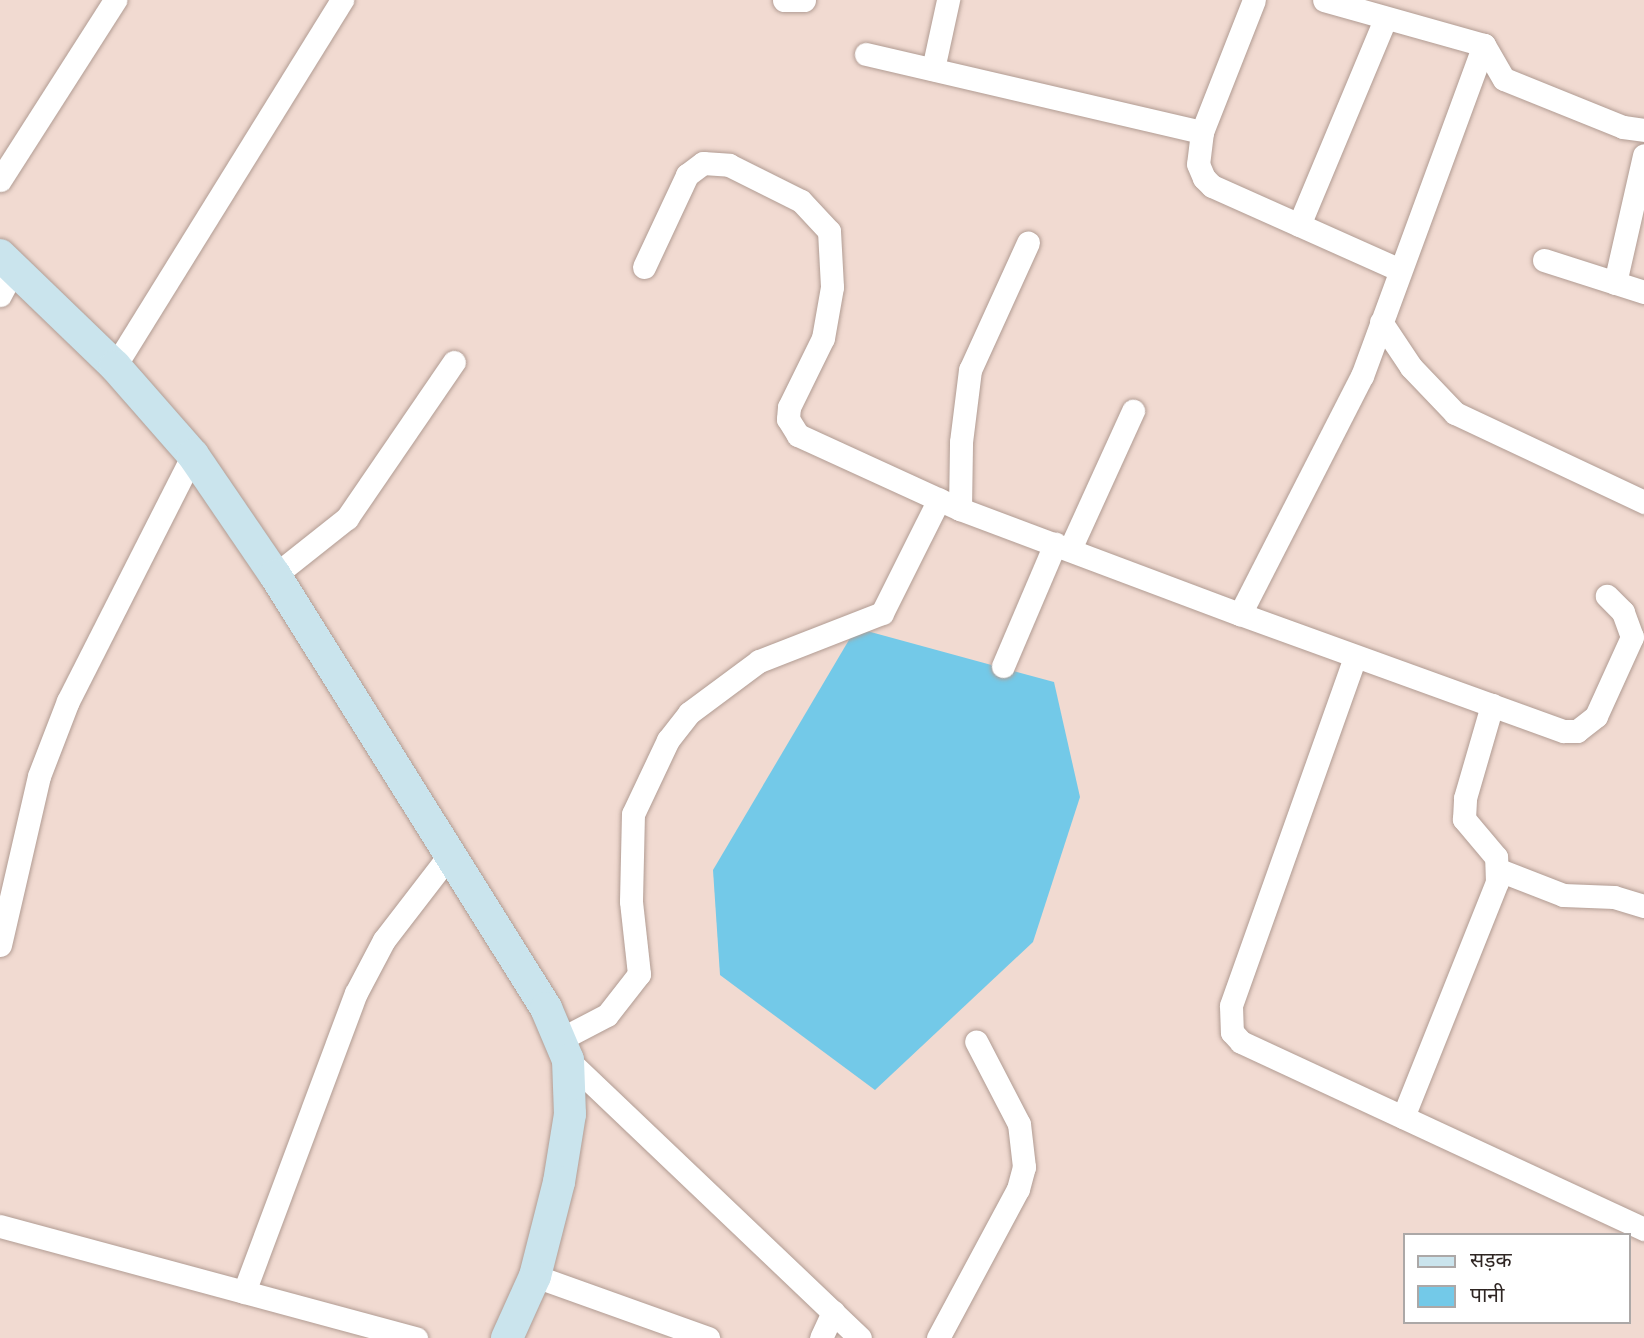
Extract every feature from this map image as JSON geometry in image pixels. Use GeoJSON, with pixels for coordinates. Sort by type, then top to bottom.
{"type":"FeatureCollection","features":[{"type":"Feature","properties":{"kind":"street"},"geometry":{"type":"LineString","coordinates":[[0,180],[115,0]]}},
{"type":"Feature","properties":{"kind":"street"},"geometry":{"type":"LineString","coordinates":[[115,366],[342,0]]}},
{"type":"Feature","properties":{"kind":"street"},"geometry":{"type":"LineString","coordinates":[[784,0],[804,0]]}},
{"type":"Feature","properties":{"kind":"street"},"geometry":{"type":"LineString","coordinates":[[933,69],[948,0]]}},
{"type":"Feature","properties":{"kind":"street"},"geometry":{"type":"LineString","coordinates":[[1254,0],[1202,132],[1198,164],[1212,186],[1400,270]]}},
{"type":"Feature","properties":{"kind":"street"},"geometry":{"type":"LineString","coordinates":[[1324,0],[1483,45],[1504,79],[1623,127],[1644,130]]}},
{"type":"Feature","properties":{"kind":"street"},"geometry":{"type":"LineString","coordinates":[[1299,225],[1385,19]]}},
{"type":"Feature","properties":{"kind":"street"},"geometry":{"type":"LineString","coordinates":[[1240,614],[1334,436],[1381,322],[1483,45]]}},
{"type":"Feature","properties":{"kind":"street"},"geometry":{"type":"LineString","coordinates":[[866,54],[1202,132]]}},
{"type":"Feature","properties":{"kind":"street"},"geometry":{"type":"LineString","coordinates":[[1615,283],[1644,155]]}},
{"type":"Feature","properties":{"kind":"street"},"geometry":{"type":"LineString","coordinates":[[644,267],[687,175],[703,163],[729,165],[802,201],[828,231],[832,287],[822,338],[789,407],[791,427],[810,442],[960,509],[1355,657],[1564,731],[1587,726],[1632,637],[1623,612],[1607,596]]}},
{"type":"Feature","properties":{"kind":"street"},"geometry":{"type":"LineString","coordinates":[[960,509],[961,442],[970,370],[1028,243]]}},
{"type":"Feature","properties":{"kind":"street"},"geometry":{"type":"LineString","coordinates":[[1544,260],[1644,292]]}},
{"type":"Feature","properties":{"kind":"street"},"geometry":{"type":"LineString","coordinates":[[5,273],[115,366],[193,455],[275,575],[448,857],[547,1009],[564,1050],[568,1128],[535,1276],[507,1338]]}},
{"type":"Feature","properties":{"kind":"street"},"geometry":{"type":"LineString","coordinates":[[1381,322],[1411,367],[1455,413],[1644,502]]}},
{"type":"Feature","properties":{"kind":"street"},"geometry":{"type":"LineString","coordinates":[[275,575],[347,518],[454,362]]}},
{"type":"Feature","properties":{"kind":"street"},"geometry":{"type":"LineString","coordinates":[[1003,666],[1133,411]]}},
{"type":"Feature","properties":{"kind":"street"},"geometry":{"type":"LineString","coordinates":[[0,945],[39,776],[68,701],[193,455]]}},
{"type":"Feature","properties":{"kind":"street"},"geometry":{"type":"LineString","coordinates":[[564,1050],[607,1015],[639,974],[631,901],[633,814],[668,740],[690,713],[760,661],[882,613],[939,499]]}},
{"type":"Feature","properties":{"kind":"street"},"geometry":{"type":"LineString","coordinates":[[1355,657],[1229,1020],[1241,1042],[1644,1229]]}},
{"type":"Feature","properties":{"kind":"street"},"geometry":{"type":"LineString","coordinates":[[1403,1117],[1499,870],[1490,847],[1464,819],[1465,798],[1492,705]]}},
{"type":"Feature","properties":{"kind":"street"},"geometry":{"type":"LineString","coordinates":[[244,1292],[356,993],[384,940],[448,857]]}},
{"type":"Feature","properties":{"kind":"street"},"geometry":{"type":"LineString","coordinates":[[1499,870],[1563,895],[1614,897],[1644,906]]}},
{"type":"Feature","properties":{"kind":"street"},"geometry":{"type":"LineString","coordinates":[[938,1338],[1018,1189],[1024,1167],[1019,1124],[976,1041]]}},
{"type":"Feature","properties":{"kind":"street"},"geometry":{"type":"LineString","coordinates":[[564,1050],[860,1338]]}},
{"type":"Feature","properties":{"kind":"street"},"geometry":{"type":"LineString","coordinates":[[0,1226],[416,1338]]}},
{"type":"Feature","properties":{"kind":"street"},"geometry":{"type":"LineString","coordinates":[[535,1276],[708,1338]]}},
{"type":"Feature","properties":{"kind":"street"},"geometry":{"type":"LineString","coordinates":[[821,1338],[833,1312]]}},
{"type":"Feature","properties":{"kind":"water"},"geometry":{"type":"Polygon","coordinates":[[[856,628],[1054,682],[1080,797],[1033,942],[875,1090],[720,975],[713,870],[856,628]]]}}]}
